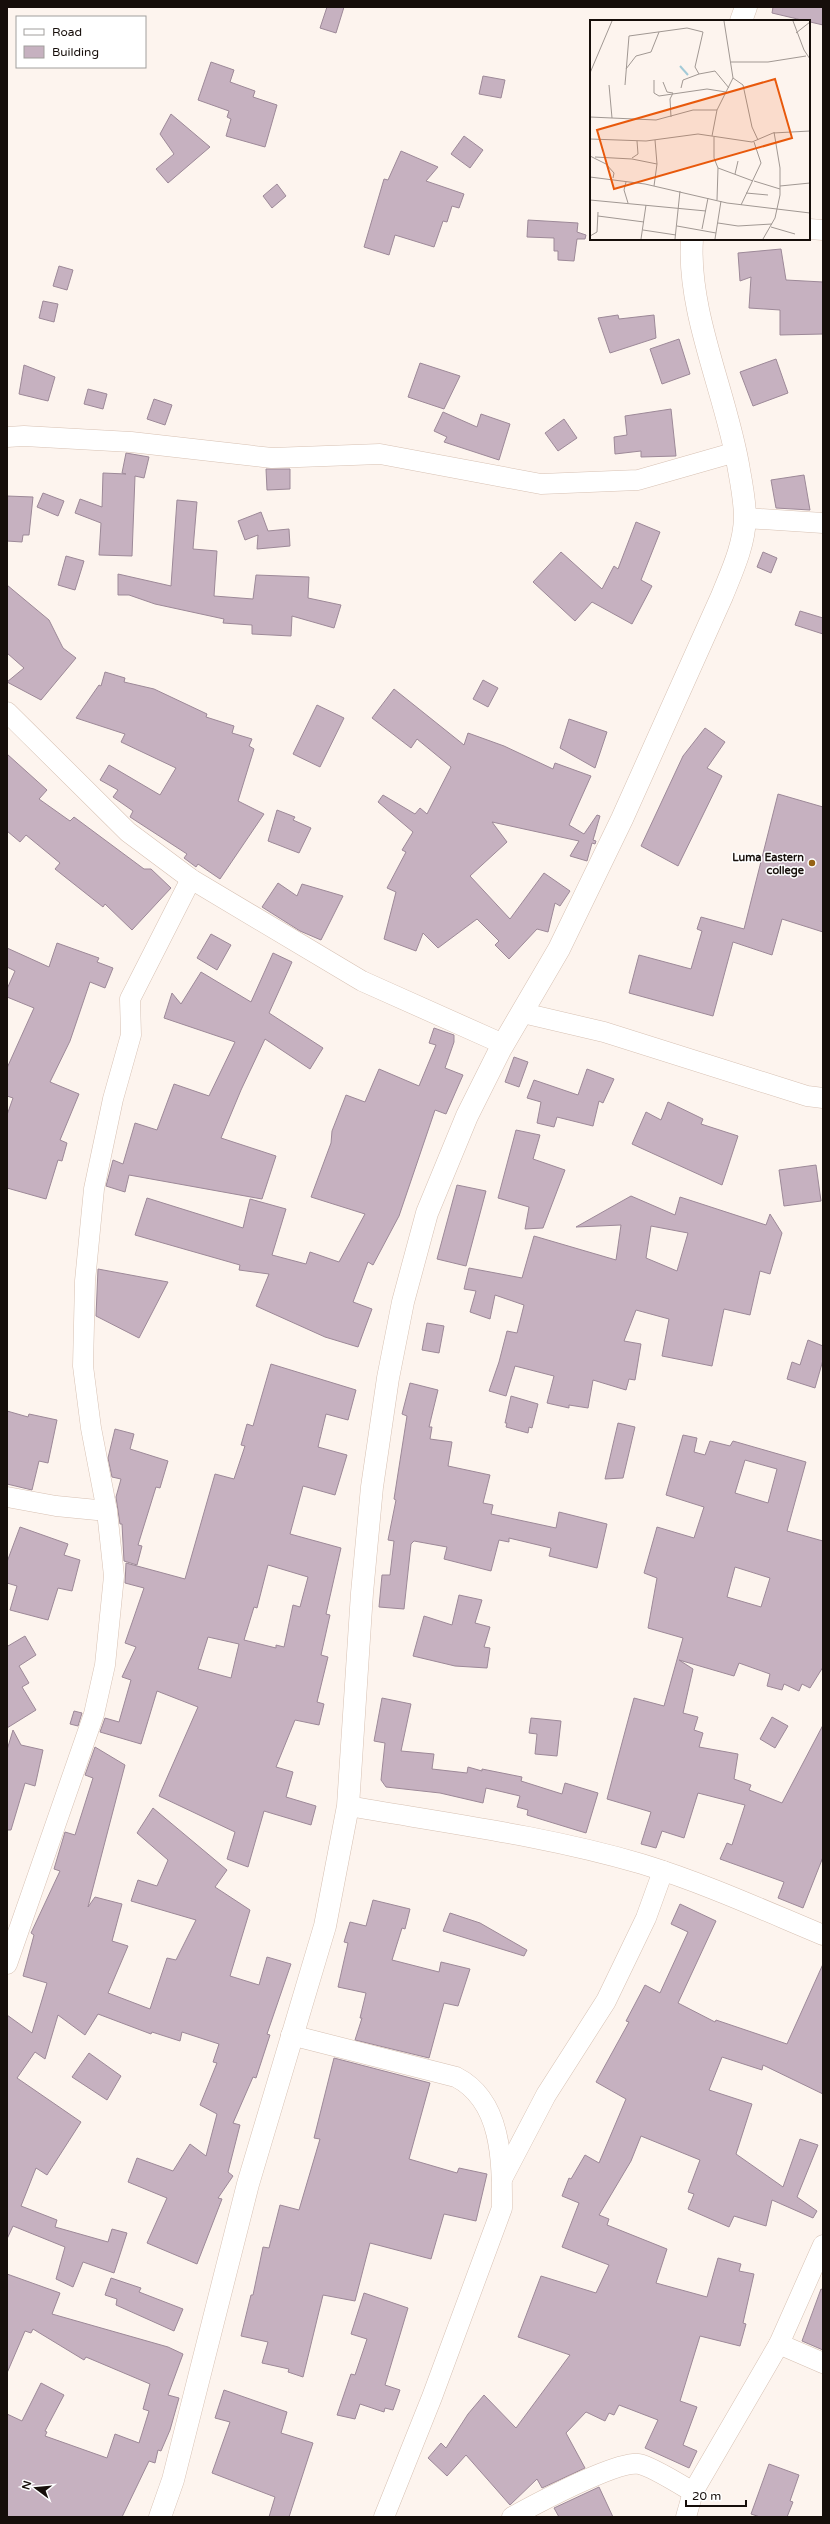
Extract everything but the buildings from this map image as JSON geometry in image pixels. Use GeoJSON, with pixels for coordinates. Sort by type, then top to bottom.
{"type":"FeatureCollection","features":[{"type":"Feature","properties":{"kind":"street"},"geometry":{"type":"LineString","coordinates":[[741,20],[746,7]]}},
{"type":"Feature","properties":{"kind":"street"},"geometry":{"type":"LineString","coordinates":[[810,229],[823,230]]}},
{"type":"Feature","properties":{"kind":"street"},"geometry":{"type":"LineString","coordinates":[[160,2517],[173,2480],[248,2184],[291,2035],[325,1926],[348,1806],[362,1593],[372,1487],[388,1378],[400,1318],[427,1213],[467,1116],[503,1044],[523,1013],[559,949],[622,819],[735,566],[742,539],[745,518],[744,497],[736,452],[693,282],[692,240]]}},
{"type":"Feature","properties":{"kind":"street"},"geometry":{"type":"LineString","coordinates":[[7,437],[24,436],[132,442],[272,458],[380,454],[541,484],[638,480],[736,452]]}},
{"type":"Feature","properties":{"kind":"street"},"geometry":{"type":"LineString","coordinates":[[745,518],[823,523]]}},
{"type":"Feature","properties":{"kind":"street"},"geometry":{"type":"LineString","coordinates":[[7,712],[128,832],[191,879],[362,981],[503,1044]]}},
{"type":"Feature","properties":{"kind":"street"},"geometry":{"type":"LineString","coordinates":[[7,1964],[92,1721],[104,1672],[114,1576],[107,1511],[91,1428],[83,1366],[85,1281],[94,1189],[113,1100],[131,1035],[130,999],[191,879]]}},
{"type":"Feature","properties":{"kind":"street"},"geometry":{"type":"LineString","coordinates":[[523,1013],[604,1032],[807,1096],[823,1098]]}},
{"type":"Feature","properties":{"kind":"street"},"geometry":{"type":"LineString","coordinates":[[7,1497],[56,1506],[107,1511]]}},
{"type":"Feature","properties":{"kind":"street"},"geometry":{"type":"LineString","coordinates":[[348,1806],[546,1841],[663,1871],[725,1894],[823,1935]]}},
{"type":"Feature","properties":{"kind":"street"},"geometry":{"type":"LineString","coordinates":[[502,2179],[546,2095],[606,2000],[646,1918],[663,1871]]}},
{"type":"Feature","properties":{"kind":"street"},"geometry":{"type":"LineString","coordinates":[[291,2035],[456,2077],[475,2089],[494,2121],[502,2179],[502,2208],[432,2397],[384,2517]]}},
{"type":"Feature","properties":{"kind":"street"},"geometry":{"type":"LineString","coordinates":[[686,2517],[693,2492],[779,2344],[823,2245]]}},
{"type":"Feature","properties":{"kind":"street"},"geometry":{"type":"LineString","coordinates":[[779,2344],[823,2363]]}},
{"type":"Feature","properties":{"kind":"street"},"geometry":{"type":"LineString","coordinates":[[512,2517],[551,2495],[626,2464],[639,2464],[693,2492]]}},
{"type":"Feature","properties":{"kind":"place","name":"Luma Eastern college"},"geometry":{"type":"Point","coordinates":[812,863]}}]}
